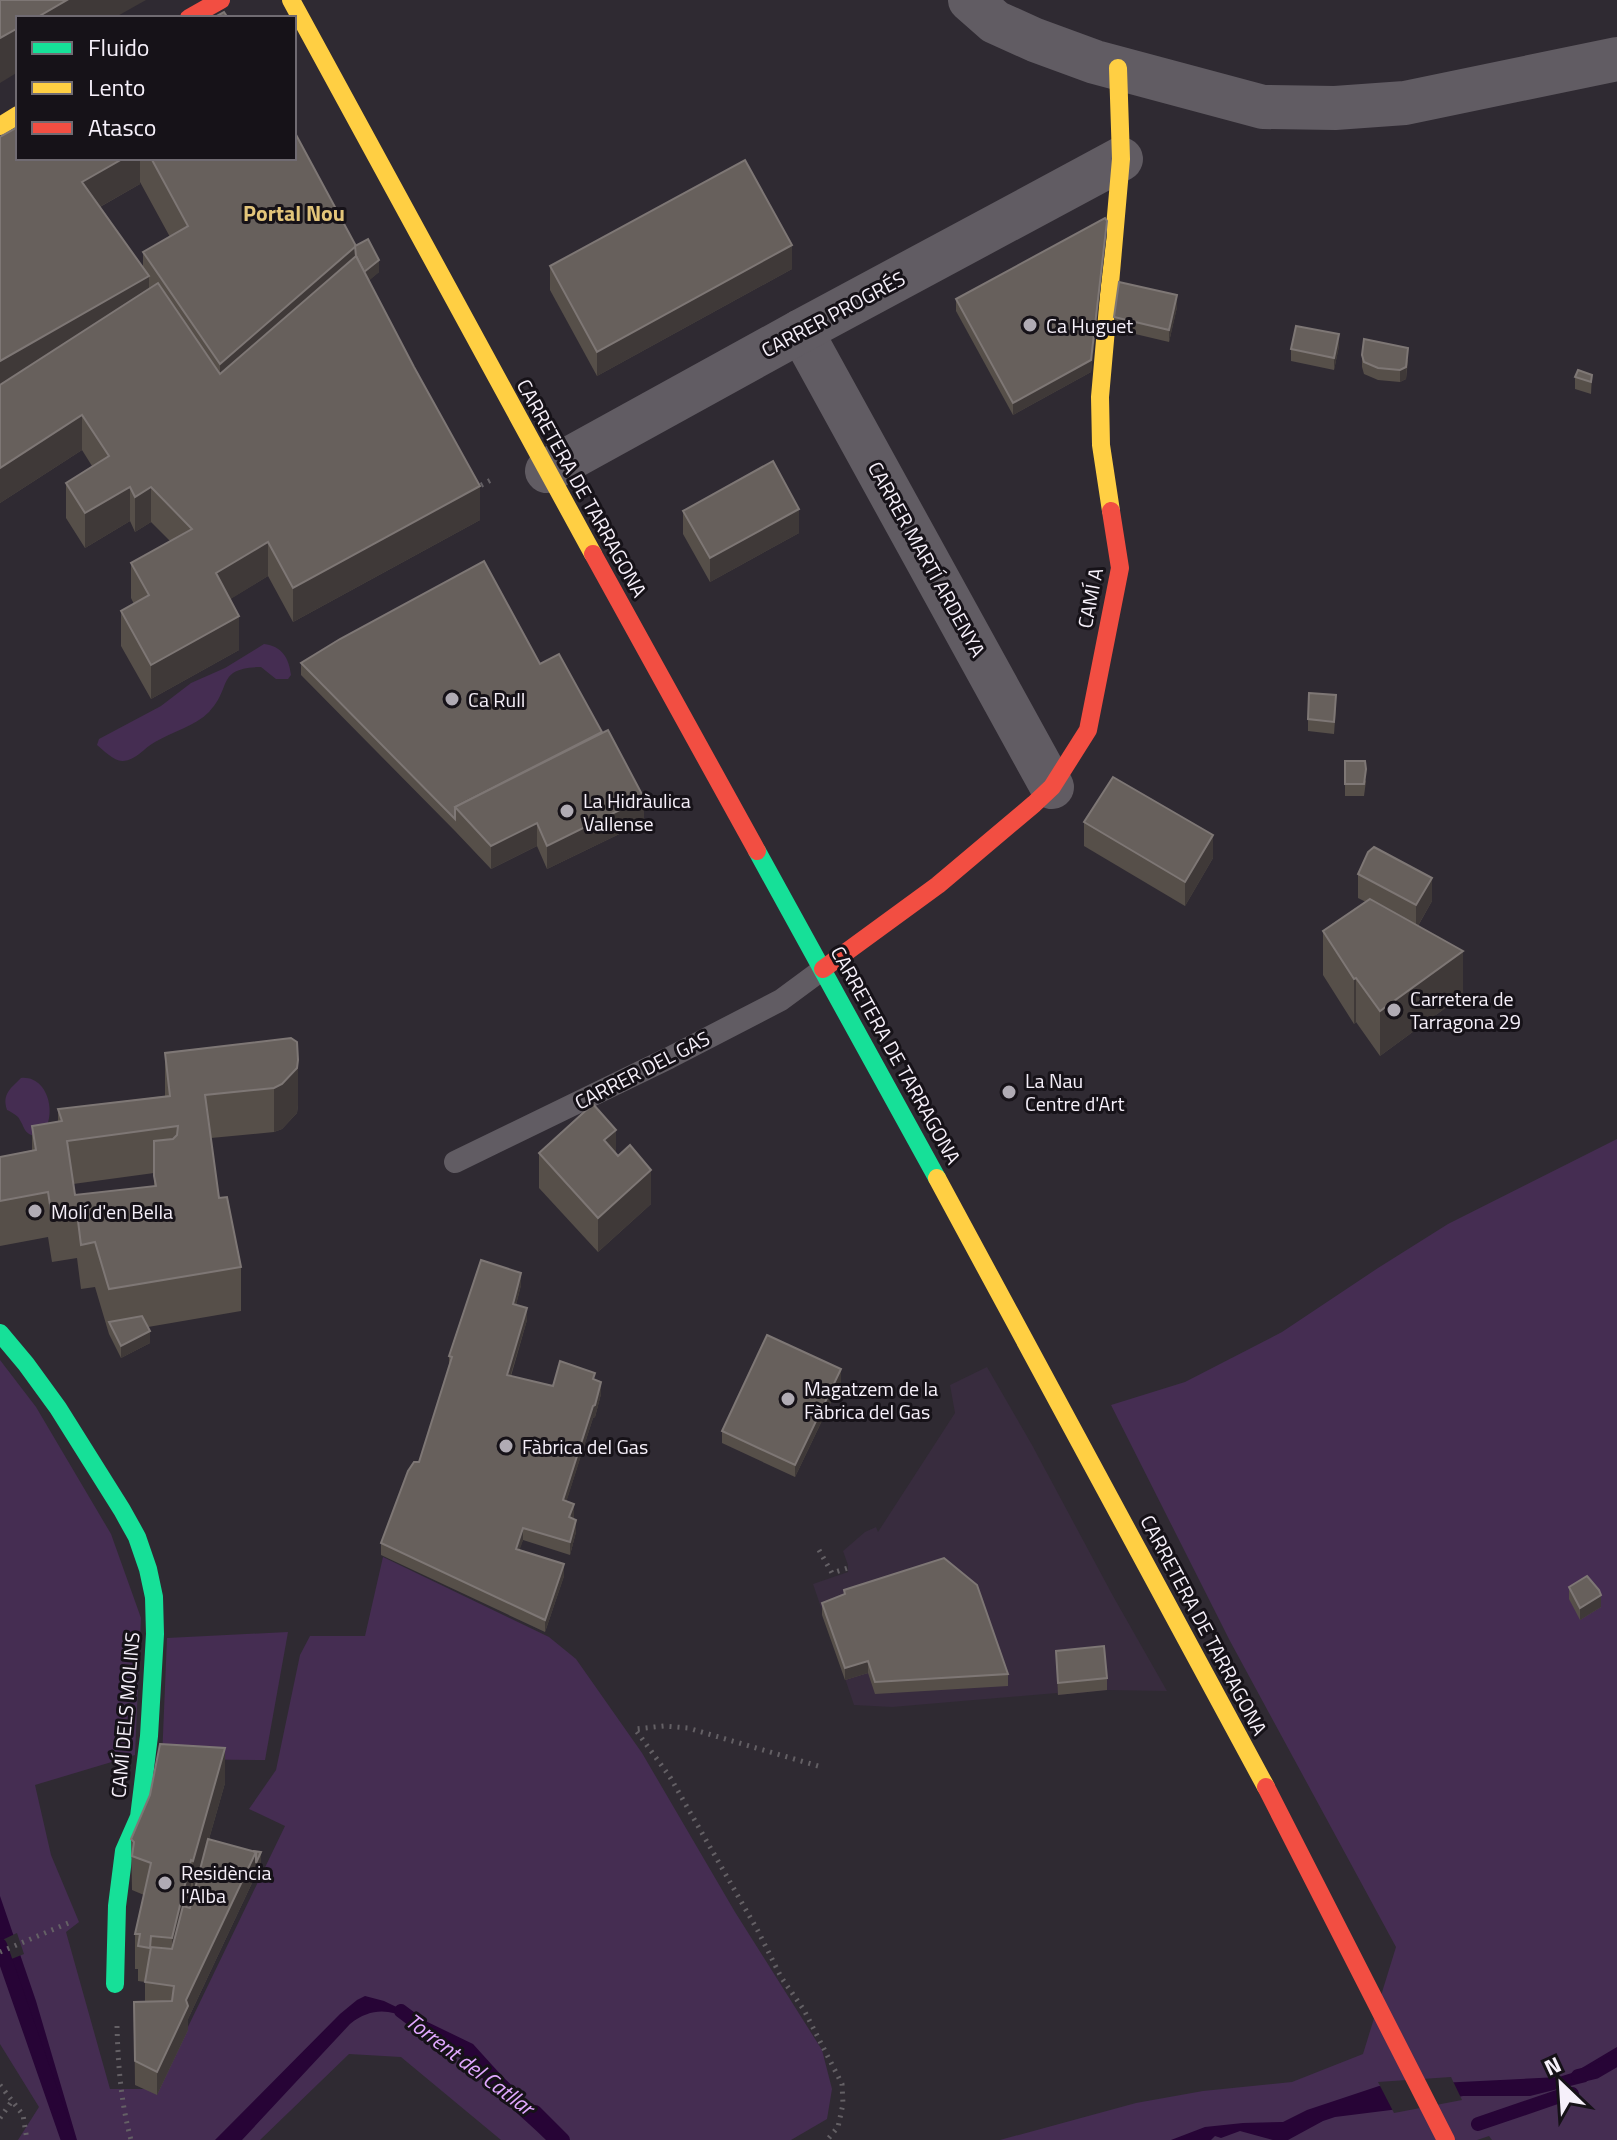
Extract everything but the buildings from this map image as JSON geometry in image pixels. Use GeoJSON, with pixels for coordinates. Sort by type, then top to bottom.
{"type":"FeatureCollection","features":[{"type":"Feature","properties":{"kind":"main road"},"geometry":{"type":"LineString","coordinates":[[193,16],[221,0]]}},
{"type":"Feature","properties":{"kind":"main road","name":"CARRETERA DE TARRAGONA"},"geometry":{"type":"LineString","coordinates":[[291,0],[1202,1665],[1446,2140]]}},
{"type":"Feature","properties":{"kind":"main road","name":"CAMÍ A"},"geometry":{"type":"LineString","coordinates":[[823,969],[938,885],[1052,787],[1088,730],[1120,568],[1101,445],[1100,397],[1121,159],[1118,68]]}},
{"type":"Feature","properties":{"kind":"main road","name":"CAMÍ DELS MOLINS"},"geometry":{"type":"LineString","coordinates":[[0,1333],[58,1408],[122,1510],[137,1537],[154,1597],[149,1736],[139,1817],[124,1851],[117,1906],[115,1984]]}},
{"type":"Feature","properties":{"kind":"street"},"geometry":{"type":"LineString","coordinates":[[970,0],[995,22],[1095,62],[1263,107],[1335,108],[1405,103],[1617,59]]}},
{"type":"Feature","properties":{"kind":"street","name":"CARRER PROGRÉS"},"geometry":{"type":"LineString","coordinates":[[547,471],[1121,159]]}},
{"type":"Feature","properties":{"kind":"street","name":"CARRER MARTÍ ARDENYA"},"geometry":{"type":"LineString","coordinates":[[801,331],[1052,787]]}},
{"type":"Feature","properties":{"kind":"lane","name":"CARRER DEL GAS"},"geometry":{"type":"LineString","coordinates":[[455,1162],[781,1000],[823,969]]}},
{"type":"Feature","properties":{"kind":"path"},"geometry":{"type":"LineString","coordinates":[[466,493],[491,480]]}},
{"type":"Feature","properties":{"kind":"path"},"geometry":{"type":"LineString","coordinates":[[819,1550],[832,1573],[848,1568]]}},
{"type":"Feature","properties":{"kind":"path"},"geometry":{"type":"LineString","coordinates":[[818,1766],[688,1728],[664,1726],[635,1729],[670,1777],[781,1977],[804,2010],[842,2084],[843,2104],[838,2127],[827,2140]]}},
{"type":"Feature","properties":{"kind":"path"},"geometry":{"type":"LineString","coordinates":[[0,1952],[45,1932]]}},
{"type":"Feature","properties":{"kind":"path"},"geometry":{"type":"LineString","coordinates":[[115,1984],[120,2082],[131,2140]]}},
{"type":"Feature","properties":{"kind":"path"},"geometry":{"type":"LineString","coordinates":[[0,2085],[23,2115],[27,2140]]}},
{"type":"Feature","properties":{"kind":"path"},"geometry":{"type":"LineString","coordinates":[[0,2118],[12,2101]]}},
{"type":"Feature","properties":{"kind":"shaded area"},"geometry":{"type":"Polygon","coordinates":[[[264,644],[276,647],[284,654],[291,675],[288,679],[276,679],[261,667],[237,671],[227,680],[216,703],[203,717],[132,758],[116,760],[97,745],[99,739],[161,706],[191,683],[225,668],[264,644]]]}},
{"type":"Feature","properties":{"kind":"shaded area"},"geometry":{"type":"Polygon","coordinates":[[[21,1078],[39,1084],[48,1100],[49,1121],[39,1137],[27,1132],[18,1117],[7,1110],[6,1096],[21,1078]]]}},
{"type":"Feature","properties":{"kind":"shaded area"},"geometry":{"type":"Polygon","coordinates":[[[1617,1139],[1617,2140],[1492,2140],[1489,2136],[1477,2140],[1000,2140],[1136,2103],[1203,2091],[1292,2082],[1363,2054],[1396,1947],[1230,1641],[1111,1405],[1185,1382],[1282,1332],[1448,1224],[1617,1139]]]}},
{"type":"Feature","properties":{"kind":"shaded area"},"geometry":{"type":"Polygon","coordinates":[[[0,1360],[36,1407],[111,1534],[141,1618],[135,1755],[35,1785],[51,1855],[79,1922],[66,1932],[110,2089],[158,2089],[285,1826],[249,1809],[276,1770],[300,1655],[310,1636],[365,1636],[383,1557],[549,1637],[576,1659],[642,1753],[735,1912],[822,2050],[832,2089],[827,2119],[791,2140],[501,2140],[401,2057],[349,2054],[260,2140],[18,2140],[39,2107],[0,2044],[0,1360]]]}},
{"type":"Feature","properties":{"kind":"shaded area"},"geometry":{"type":"Polygon","coordinates":[[[987,1367],[1167,1691],[1107,1690],[892,1707],[854,1705],[813,1584],[848,1572],[843,1551],[865,1532],[876,1527],[878,1532],[955,1413],[950,1385],[987,1367]]]}},
{"type":"Feature","properties":{"kind":"shaded area"},"geometry":{"type":"Polygon","coordinates":[[[288,1632],[265,1760],[162,1759],[167,1638],[288,1632]]]}},
{"type":"Feature","properties":{"kind":"water"},"geometry":{"type":"Polygon","coordinates":[[[0,1896],[36,2001],[77,2140],[73,2140],[27,2005],[0,1942],[0,1896]]]}},
{"type":"Feature","properties":{"kind":"water"},"geometry":{"type":"Polygon","coordinates":[[[365,1996],[384,2001],[473,2044],[538,2111],[558,2140],[546,2140],[471,2067],[432,2035],[399,2015],[375,2012],[350,2024],[242,2140],[215,2140],[340,2014],[365,1996]]]}},
{"type":"Feature","properties":{"kind":"water"},"geometry":{"type":"Polygon","coordinates":[[[1617,2047],[1617,2053],[1586,2082],[1530,2096],[1463,2096],[1335,2117],[1288,2140],[1273,2140],[1240,2131],[1221,2138],[1215,2136],[1211,2140],[1171,2140],[1205,2127],[1283,2122],[1307,2110],[1379,2086],[1559,2077],[1575,2072],[1617,2047]]]}},
{"type":"Feature","properties":{"kind":"pier"},"geometry":{"type":"Polygon","coordinates":[[[17,1933],[24,1954],[4,1962],[0,1941],[17,1933]]]}},
{"type":"Feature","properties":{"kind":"pier"},"geometry":{"type":"Polygon","coordinates":[[[1451,2077],[1462,2100],[1394,2113],[1378,2082],[1451,2077]]]}},
{"type":"Feature","properties":{"kind":"waterway"},"geometry":{"type":"LineString","coordinates":[[0,1945],[68,2140]]}},
{"type":"Feature","properties":{"kind":"waterway","name":"Torrent del Catllar"},"geometry":{"type":"LineString","coordinates":[[401,2011],[442,2042]]}},
{"type":"Feature","properties":{"kind":"waterway","name":"Torrent del Catllar"},"geometry":{"type":"LineString","coordinates":[[1578,2076],[1595,2072],[1617,2059]]}},
{"type":"Feature","properties":{"kind":"waterway"},"geometry":{"type":"LineString","coordinates":[[1478,2124],[1572,2094]]}},
{"type":"Feature","properties":{"kind":"waterway","name":"Torrent del Catllar"},"geometry":{"type":"LineString","coordinates":[[535,2112],[563,2140]]}},
{"type":"Feature","properties":{"kind":"traffic: fast"},"geometry":{"type":"LineString","coordinates":[[757,851],[937,1178]]}},
{"type":"Feature","properties":{"kind":"traffic: fast"},"geometry":{"type":"LineString","coordinates":[[0,1333],[58,1408],[122,1510],[137,1537],[154,1597],[149,1736],[139,1817],[124,1851],[117,1906],[115,1984]]}},
{"type":"Feature","properties":{"kind":"traffic: slow"},"geometry":{"type":"LineString","coordinates":[[291,0],[593,554]]}},
{"type":"Feature","properties":{"kind":"traffic: slow"},"geometry":{"type":"LineString","coordinates":[[1111,511],[1101,445],[1100,397],[1121,159],[1118,68]]}},
{"type":"Feature","properties":{"kind":"traffic: slow"},"geometry":{"type":"LineString","coordinates":[[0,126],[16,116]]}},
{"type":"Feature","properties":{"kind":"traffic: slow"},"geometry":{"type":"LineString","coordinates":[[937,1178],[1266,1787]]}},
{"type":"Feature","properties":{"kind":"traffic: jam"},"geometry":{"type":"LineString","coordinates":[[193,16],[221,0]]}},
{"type":"Feature","properties":{"kind":"traffic: jam"},"geometry":{"type":"LineString","coordinates":[[823,969],[938,885],[1034,804],[1052,787],[1088,730],[1120,568],[1111,511]]}},
{"type":"Feature","properties":{"kind":"traffic: jam"},"geometry":{"type":"LineString","coordinates":[[593,554],[757,851]]}},
{"type":"Feature","properties":{"kind":"traffic: jam"},"geometry":{"type":"LineString","coordinates":[[1266,1787],[1446,2140]]}},
{"type":"Feature","properties":{"kind":"place","name":"Ca Huguet"},"geometry":{"type":"Point","coordinates":[1030,325]}},
{"type":"Feature","properties":{"kind":"place","name":"Ca Rull"},"geometry":{"type":"Point","coordinates":[452,699]}},
{"type":"Feature","properties":{"kind":"place","name":"La Hidràulica Vallense"},"geometry":{"type":"Point","coordinates":[567,811]}},
{"type":"Feature","properties":{"kind":"place","name":"Carretera de Tarragona 29"},"geometry":{"type":"Point","coordinates":[1394,1010]}},
{"type":"Feature","properties":{"kind":"place","name":"La Nau Centre d'Art"},"geometry":{"type":"Point","coordinates":[1009,1092]}},
{"type":"Feature","properties":{"kind":"place","name":"Molí d'en Bella"},"geometry":{"type":"Point","coordinates":[35,1211]}},
{"type":"Feature","properties":{"kind":"place","name":"Magatzem de la Fàbrica del Gas"},"geometry":{"type":"Point","coordinates":[788,1399]}},
{"type":"Feature","properties":{"kind":"place","name":"Fàbrica del Gas"},"geometry":{"type":"Point","coordinates":[506,1446]}},
{"type":"Feature","properties":{"kind":"place","name":"Residència l'Alba"},"geometry":{"type":"Point","coordinates":[165,1883]}},
{"type":"Feature","properties":{"kind":"district","name":"Portal Nou"},"geometry":{"type":"Point","coordinates":[294,213]}}]}
